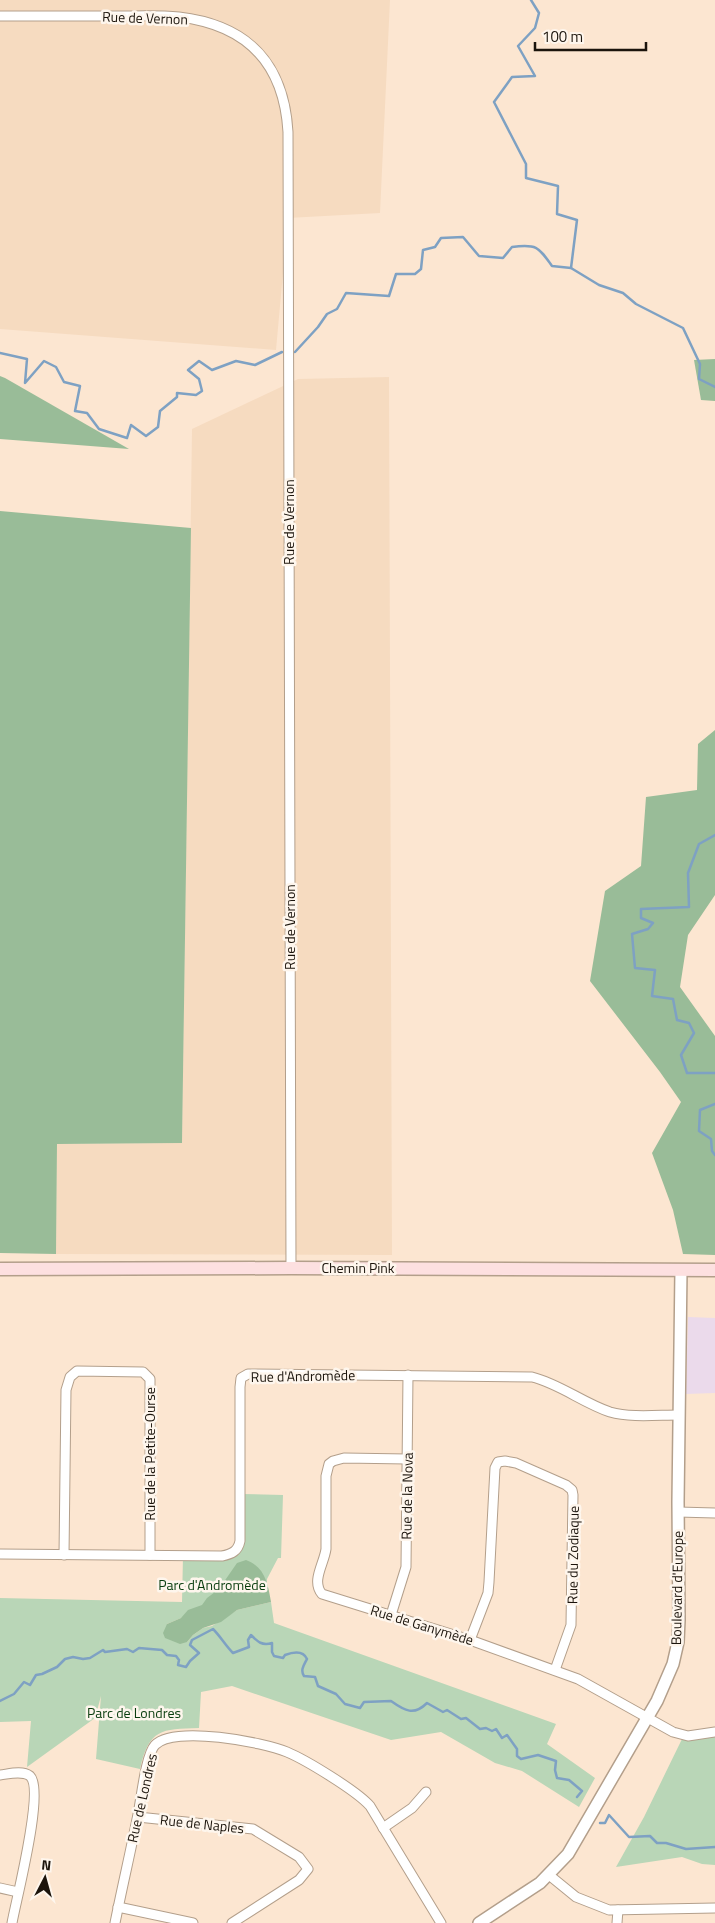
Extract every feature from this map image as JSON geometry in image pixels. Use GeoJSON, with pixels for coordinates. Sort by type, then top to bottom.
{"type":"FeatureCollection","features":[{"type":"Feature","properties":{"kind":"main road","name":"Chemin Pink"},"geometry":{"type":"LineString","coordinates":[[0,1269],[715,1270]]}},
{"type":"Feature","properties":{"kind":"street","name":"Rue de Vernon"},"geometry":{"type":"LineString","coordinates":[[0,16],[177,17],[212,23],[226,29],[251,45],[271,70],[284,98],[288,132],[291,1268]]}},
{"type":"Feature","properties":{"kind":"street","name":"Boulevard d'Europe"},"geometry":{"type":"LineString","coordinates":[[479,1923],[522,1896],[549,1875],[574,1845],[670,1675],[678,1642],[681,1270]]}},
{"type":"Feature","properties":{"kind":"street","name":"Rue de la Petite-Ourse"},"geometry":{"type":"LineString","coordinates":[[64,1555],[66,1390],[70,1377],[77,1371],[143,1372],[150,1379],[150,1555]]}},
{"type":"Feature","properties":{"kind":"street","name":"Rue d'Andromède"},"geometry":{"type":"LineString","coordinates":[[0,1554],[222,1556],[233,1553],[239,1546],[240,1387],[241,1378],[248,1374],[532,1378],[546,1382],[611,1412],[679,1415]]}},
{"type":"Feature","properties":{"kind":"street","name":"Rue de la Nova"},"geometry":{"type":"LineString","coordinates":[[391,1615],[406,1567],[408,1375]]}},
{"type":"Feature","properties":{"kind":"street","name":"Rue de Ganymède"},"geometry":{"type":"LineString","coordinates":[[407,1460],[338,1458],[329,1464],[327,1470],[326,1550],[317,1587],[322,1594],[470,1640],[556,1670],[586,1682],[646,1718],[680,1735],[694,1736],[715,1732]]}},
{"type":"Feature","properties":{"kind":"street","name":"Rue du Zodiaque"},"geometry":{"type":"LineString","coordinates":[[470,1640],[488,1593],[495,1468],[498,1462],[511,1461],[566,1485],[572,1490],[572,1625],[556,1670]]}},
{"type":"Feature","properties":{"kind":"street"},"geometry":{"type":"LineString","coordinates":[[678,1512],[715,1513]]}},
{"type":"Feature","properties":{"kind":"street","name":"Rue de Londres"},"geometry":{"type":"LineString","coordinates":[[115,1923],[152,1750],[156,1745],[172,1736],[207,1736],[274,1747],[297,1756],[365,1801],[441,1923]]}},
{"type":"Feature","properties":{"kind":"street"},"geometry":{"type":"LineString","coordinates":[[0,1775],[25,1774],[33,1781],[31,1833],[12,1923]]}},
{"type":"Feature","properties":{"kind":"street"},"geometry":{"type":"LineString","coordinates":[[383,1828],[412,1808],[426,1792]]}},
{"type":"Feature","properties":{"kind":"street","name":"Rue de Naples"},"geometry":{"type":"LineString","coordinates":[[138,1818],[253,1829],[303,1860],[308,1869],[299,1880],[232,1923]]}},
{"type":"Feature","properties":{"kind":"street"},"geometry":{"type":"LineString","coordinates":[[549,1875],[576,1897],[601,1908],[618,1910],[715,1908]]}},
{"type":"Feature","properties":{"kind":"street"},"geometry":{"type":"LineString","coordinates":[[0,1888],[18,1892]]}},
{"type":"Feature","properties":{"kind":"street"},"geometry":{"type":"LineString","coordinates":[[118,1907],[193,1923]]}},
{"type":"Feature","properties":{"kind":"street"},"geometry":{"type":"LineString","coordinates":[[617,1923],[618,1910]]}},
{"type":"Feature","properties":{"kind":"shaded area"},"geometry":{"type":"Polygon","coordinates":[[[0,0],[390,0],[380,213],[288,218],[276,350],[0,329],[0,0]]]}},
{"type":"Feature","properties":{"kind":"shaded area"},"geometry":{"type":"Polygon","coordinates":[[[389,377],[392,1255],[56,1254],[57,1144],[182,1143],[192,429],[298,379],[389,377]]]}},
{"type":"Feature","properties":{"kind":"shaded area"},"geometry":{"type":"Polygon","coordinates":[[[688,1317],[715,1318],[715,1393],[686,1394],[688,1317]]]}},
{"type":"Feature","properties":{"kind":"green space"},"geometry":{"type":"Polygon","coordinates":[[[715,359],[715,401],[701,400],[694,360],[715,359]]]}},
{"type":"Feature","properties":{"kind":"green space"},"geometry":{"type":"Polygon","coordinates":[[[0,376],[5,378],[129,449],[0,439],[0,376]]]}},
{"type":"Feature","properties":{"kind":"green space"},"geometry":{"type":"Polygon","coordinates":[[[0,511],[191,528],[182,1143],[57,1144],[56,1254],[0,1253],[0,511]]]}},
{"type":"Feature","properties":{"kind":"green space"},"geometry":{"type":"Polygon","coordinates":[[[715,730],[715,895],[688,935],[680,987],[715,1036],[715,1255],[683,1254],[673,1210],[652,1153],[681,1102],[590,981],[605,891],[641,866],[646,797],[697,790],[698,744],[715,730]]]}},
{"type":"Feature","properties":{"kind":"green space"},"geometry":{"type":"Polygon","coordinates":[[[241,1494],[283,1495],[281,1558],[278,1558],[267,1579],[267,1599],[181,1618],[167,1624],[187,1642],[203,1628],[212,1626],[237,1610],[271,1602],[274,1623],[556,1724],[547,1744],[595,1778],[579,1807],[522,1771],[495,1763],[441,1732],[391,1740],[232,1686],[201,1692],[199,1728],[175,1729],[159,1734],[148,1746],[140,1769],[96,1759],[101,1696],[95,1718],[27,1767],[31,1721],[0,1722],[0,1598],[182,1602],[183,1556],[236,1550],[241,1494]]]}},
{"type":"Feature","properties":{"kind":"green space"},"geometry":{"type":"Polygon","coordinates":[[[246,1560],[258,1567],[264,1577],[271,1602],[237,1610],[221,1622],[203,1628],[187,1642],[180,1644],[165,1638],[163,1633],[167,1624],[181,1618],[188,1610],[202,1605],[207,1598],[219,1589],[237,1563],[246,1560]]]}},
{"type":"Feature","properties":{"kind":"green space"},"geometry":{"type":"Polygon","coordinates":[[[715,1734],[715,1865],[702,1864],[682,1857],[616,1867],[644,1817],[682,1739],[715,1734]]]}},
{"type":"Feature","properties":{"kind":"waterway"},"geometry":{"type":"LineString","coordinates":[[531,0],[539,13],[535,28],[518,46],[535,76],[512,77],[494,102],[526,164],[526,178],[558,186],[557,214],[577,220],[571,268]]}},
{"type":"Feature","properties":{"kind":"waterway"},"geometry":{"type":"LineString","coordinates":[[295,352],[327,314],[337,309],[346,293],[389,296],[396,274],[415,274],[421,269],[423,250],[435,247],[441,238],[463,237],[479,256],[503,258],[512,247],[532,246],[540,250],[552,266],[571,268],[599,285],[623,293],[636,304],[683,328],[700,364],[699,379],[715,387]]}},
{"type":"Feature","properties":{"kind":"waterway"},"geometry":{"type":"LineString","coordinates":[[0,353],[27,359],[25,383],[44,361],[56,367],[64,382],[80,386],[75,411],[87,413],[99,429],[127,438],[131,425],[146,436],[158,427],[160,411],[177,397],[177,393],[196,395],[202,391],[199,379],[188,370],[199,361],[212,370],[236,361],[255,365],[282,352]]}},
{"type":"Feature","properties":{"kind":"waterway"},"geometry":{"type":"LineString","coordinates":[[715,835],[699,844],[688,873],[689,907],[641,909],[641,918],[653,923],[648,929],[632,934],[635,968],[655,970],[652,996],[673,999],[677,1020],[689,1023],[694,1033],[681,1055],[687,1073],[715,1073]]}},
{"type":"Feature","properties":{"kind":"waterway"},"geometry":{"type":"LineString","coordinates":[[715,1104],[700,1110],[699,1131],[711,1139],[712,1151],[715,1155]]}},
{"type":"Feature","properties":{"kind":"waterway"},"geometry":{"type":"LineString","coordinates":[[0,1701],[14,1694],[24,1682],[30,1685],[36,1675],[57,1667],[65,1659],[73,1657],[90,1658],[103,1650],[105,1652],[127,1649],[133,1652],[139,1648],[162,1650],[167,1655],[176,1656],[179,1660],[178,1665],[186,1667],[199,1653],[190,1645],[192,1640],[213,1629],[233,1653],[249,1647],[248,1640],[251,1635],[260,1643],[272,1643],[274,1656],[283,1658],[291,1653],[298,1652],[303,1654],[307,1659],[302,1670],[304,1676],[315,1677],[318,1686],[336,1694],[345,1704],[360,1708],[364,1702],[391,1701],[409,1711],[414,1711],[427,1703],[443,1712],[447,1710],[461,1719],[466,1718],[480,1729],[486,1728],[492,1731],[496,1729],[502,1738],[507,1735],[517,1749],[517,1756],[521,1759],[538,1755],[556,1761],[555,1770],[557,1778],[569,1780],[582,1791],[577,1797]]}},
{"type":"Feature","properties":{"kind":"waterway"},"geometry":{"type":"LineString","coordinates":[[600,1823],[605,1823],[609,1815],[629,1837],[650,1836],[657,1843],[666,1843],[686,1849],[715,1847]]}},
{"type":"Feature","properties":{"kind":"park label","name":"Parc d'Andromède"},"geometry":{"type":"Point","coordinates":[212,1585]}},
{"type":"Feature","properties":{"kind":"park label","name":"Parc de Londres"},"geometry":{"type":"Point","coordinates":[134,1713]}}]}
